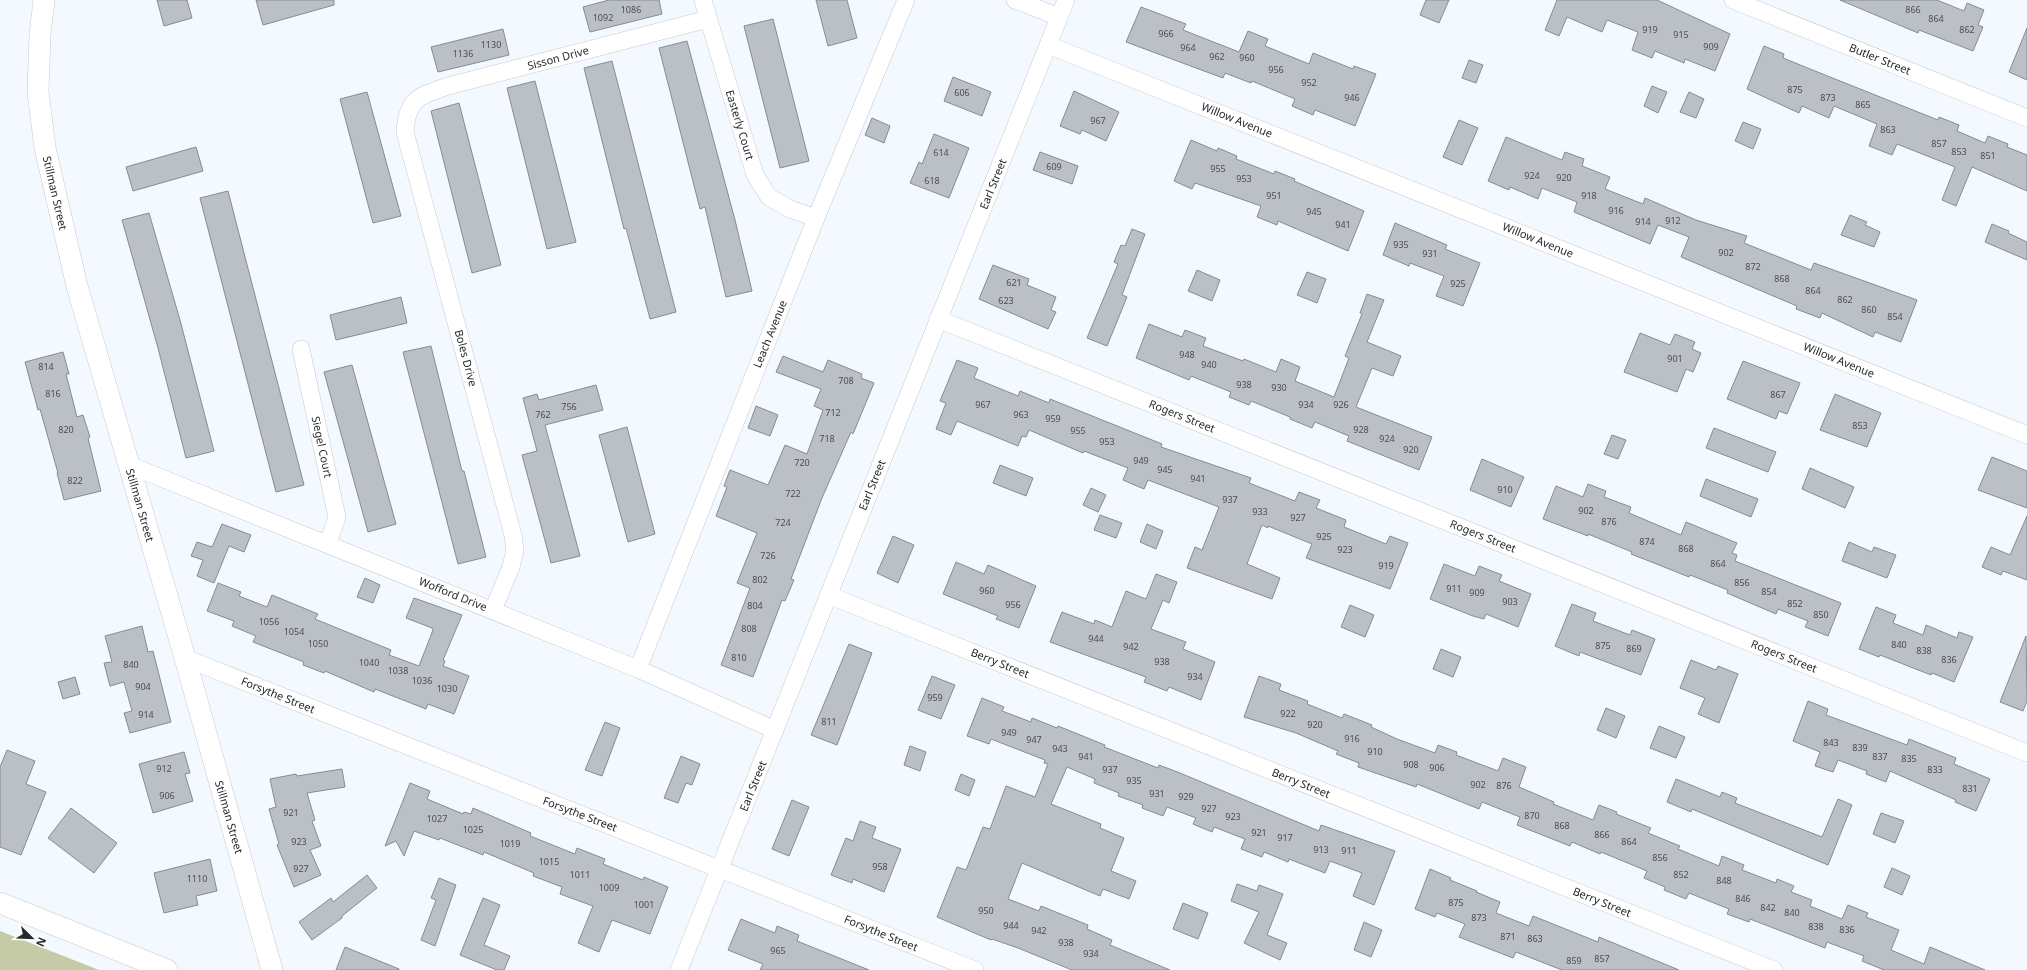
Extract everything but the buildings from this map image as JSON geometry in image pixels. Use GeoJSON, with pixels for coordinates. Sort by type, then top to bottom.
{"type":"FeatureCollection","features":[{"type":"Feature","properties":{"kind":"street","name":"Stillman Street"},"geometry":{"type":"LineString","coordinates":[[44,0],[40,35],[38,92],[45,148],[77,286],[185,658],[272,970]]}},
{"type":"Feature","properties":{"kind":"street","name":"Easterly Court"},"geometry":{"type":"LineString","coordinates":[[703,0],[755,175],[769,197],[790,209],[816,218]]}},
{"type":"Feature","properties":{"kind":"street","name":"Leach Avenue"},"geometry":{"type":"LineString","coordinates":[[638,669],[816,218],[906,0]]}},
{"type":"Feature","properties":{"kind":"street"},"geometry":{"type":"LineString","coordinates":[[1015,0],[1059,17]]}},
{"type":"Feature","properties":{"kind":"street","name":"Earl Street"},"geometry":{"type":"LineString","coordinates":[[679,970],[1066,0]]}},
{"type":"Feature","properties":{"kind":"street","name":"Butler Street"},"geometry":{"type":"LineString","coordinates":[[1733,0],[2027,118]]}},
{"type":"Feature","properties":{"kind":"street","name":"Sisson Drive"},"geometry":{"type":"LineString","coordinates":[[412,104],[420,96],[448,86],[708,19]]}},
{"type":"Feature","properties":{"kind":"street","name":"Willow Avenue"},"geometry":{"type":"LineString","coordinates":[[1048,45],[2027,435]]}},
{"type":"Feature","properties":{"kind":"street","name":"Boles Drive"},"geometry":{"type":"LineString","coordinates":[[412,104],[406,116],[405,132],[513,534],[515,550],[511,567],[493,610]]}},
{"type":"Feature","properties":{"kind":"street","name":"Rogers Street"},"geometry":{"type":"LineString","coordinates":[[938,319],[2027,752]]}},
{"type":"Feature","properties":{"kind":"street","name":"Siegel Court"},"geometry":{"type":"LineString","coordinates":[[301,349],[337,516],[328,544]]}},
{"type":"Feature","properties":{"kind":"street","name":"Wofford Drive"},"geometry":{"type":"LineString","coordinates":[[128,465],[638,669],[775,730]]}},
{"type":"Feature","properties":{"kind":"street","name":"Berry Street"},"geometry":{"type":"LineString","coordinates":[[828,595],[1774,970]]}},
{"type":"Feature","properties":{"kind":"street","name":"Forsythe Street"},"geometry":{"type":"LineString","coordinates":[[185,658],[975,970]]}},
{"type":"Feature","properties":{"kind":"street"},"geometry":{"type":"LineString","coordinates":[[0,903],[167,970]]}},
{"type":"Feature","properties":{"kind":"green space"},"geometry":{"type":"Polygon","coordinates":[[[0,931],[99,970],[0,970],[0,931]]]}}]}
